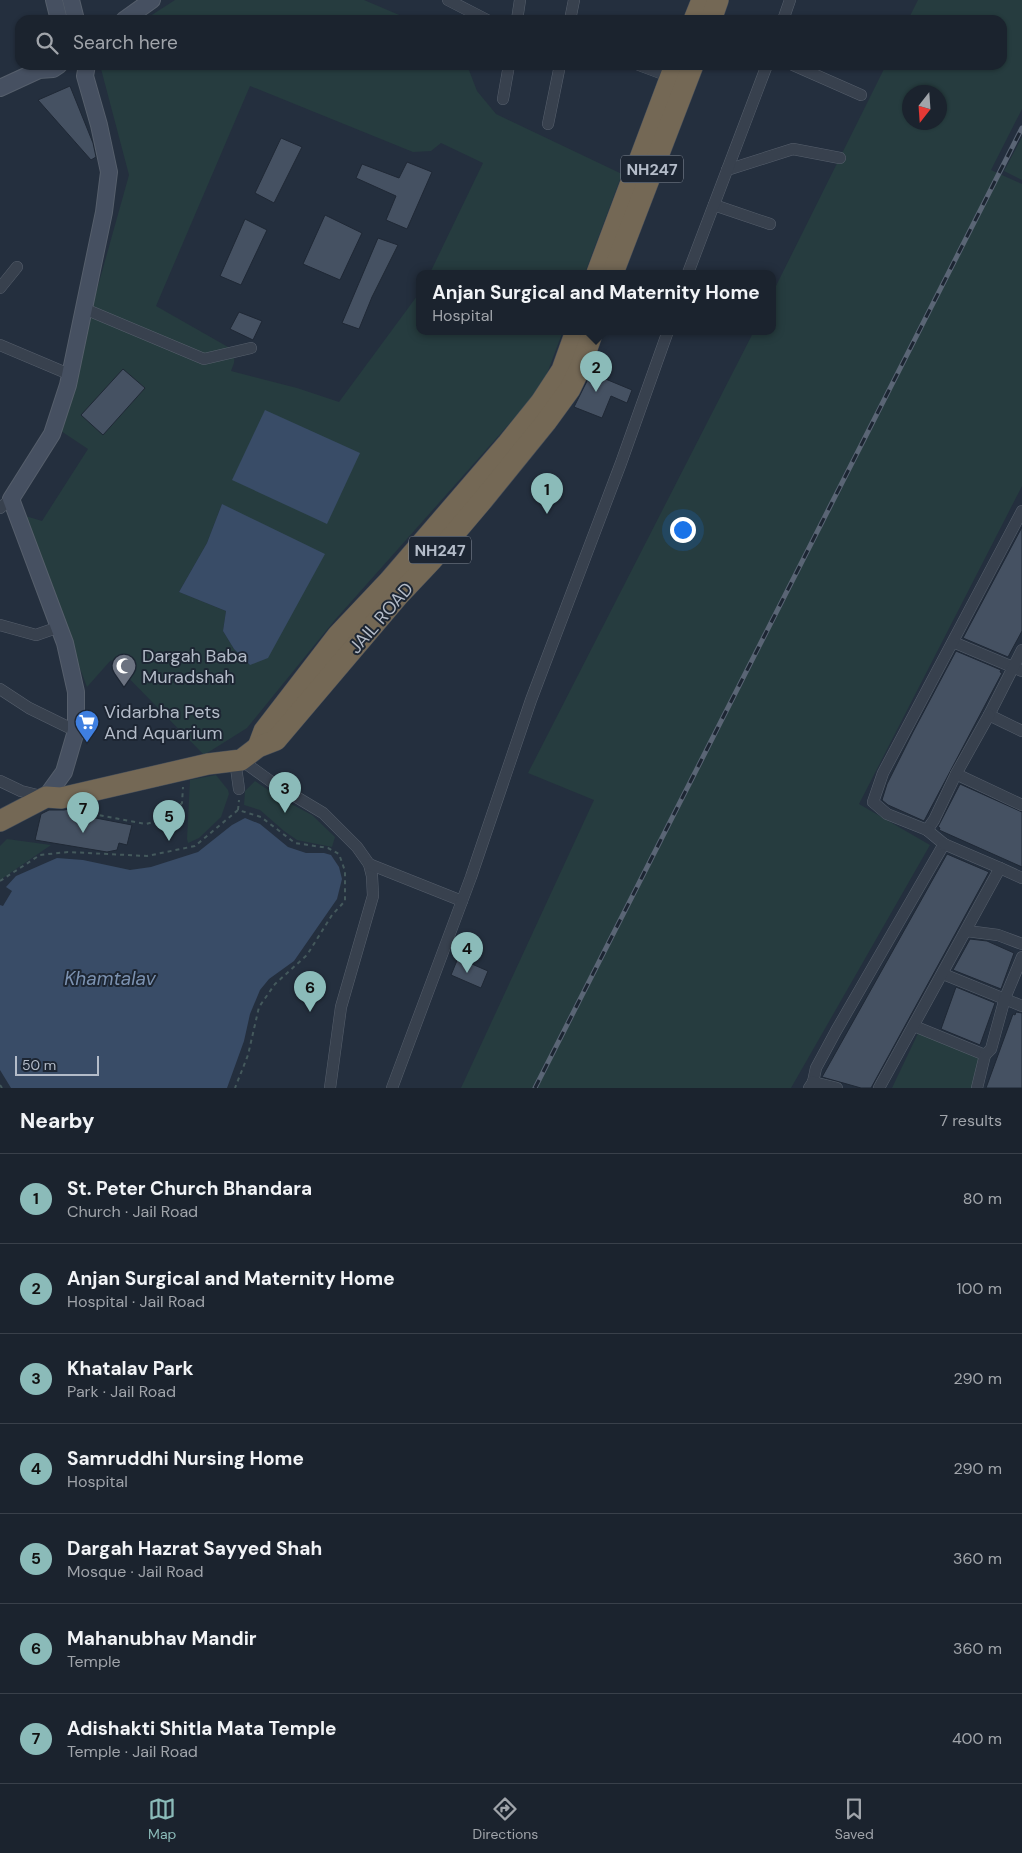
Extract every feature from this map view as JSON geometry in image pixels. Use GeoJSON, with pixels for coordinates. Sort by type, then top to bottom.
{"type":"FeatureCollection","features":[{"type":"Feature","properties":{"kind":"highway"},"geometry":{"type":"LineString","coordinates":[[696,15],[702,0]]}},
{"type":"Feature","properties":{"kind":"highway"},"geometry":{"type":"LineString","coordinates":[[713,15],[718,0]]}},
{"type":"Feature","properties":{"kind":"highway","name":"NH247"},"geometry":{"type":"LineString","coordinates":[[614,270],[691,70]]}},
{"type":"Feature","properties":{"kind":"highway","name":"NH247"},"geometry":{"type":"LineString","coordinates":[[599,270],[673,71]]}},
{"type":"Feature","properties":{"kind":"highway","name":"JAIL ROAD"},"geometry":{"type":"LineString","coordinates":[[258,747],[264,731],[338,635],[388,581],[508,443],[541,402],[562,370],[575,335]]}},
{"type":"Feature","properties":{"kind":"highway","name":"JAIL ROAD"},"geometry":{"type":"LineString","coordinates":[[46,797],[61,798],[187,769],[238,760],[258,747],[276,740],[399,595],[432,560],[546,422],[570,389],[581,366],[592,335]]}},
{"type":"Feature","properties":{"kind":"highway","name":"NH247"},"geometry":{"type":"LineString","coordinates":[[0,821],[46,797]]}},
{"type":"Feature","properties":{"kind":"main road"},"geometry":{"type":"LineString","coordinates":[[54,0],[58,15]]}},
{"type":"Feature","properties":{"kind":"main road"},"geometry":{"type":"LineString","coordinates":[[71,0],[75,15]]}},
{"type":"Feature","properties":{"kind":"main road"},"geometry":{"type":"LineString","coordinates":[[131,15],[152,0]]}},
{"type":"Feature","properties":{"kind":"main road"},"geometry":{"type":"LineString","coordinates":[[0,88],[34,70]]}},
{"type":"Feature","properties":{"kind":"main road"},"geometry":{"type":"LineString","coordinates":[[46,797],[64,772],[76,731],[76,692],[65,643],[59,626],[5,504],[52,434],[70,375],[104,212],[109,172],[99,125],[82,70]]}},
{"type":"Feature","properties":{"kind":"street"},"geometry":{"type":"LineString","coordinates":[[448,0],[477,15]]}},
{"type":"Feature","properties":{"kind":"street"},"geometry":{"type":"LineString","coordinates":[[518,15],[520,0]]}},
{"type":"Feature","properties":{"kind":"street"},"geometry":{"type":"LineString","coordinates":[[571,15],[574,0]]}},
{"type":"Feature","properties":{"kind":"street"},"geometry":{"type":"LineString","coordinates":[[785,15],[790,0]]}},
{"type":"Feature","properties":{"kind":"street"},"geometry":{"type":"LineString","coordinates":[[503,99],[508,70]]}},
{"type":"Feature","properties":{"kind":"street"},"geometry":{"type":"LineString","coordinates":[[548,124],[559,70]]}},
{"type":"Feature","properties":{"kind":"street"},"geometry":{"type":"LineString","coordinates":[[689,270],[765,70]]}},
{"type":"Feature","properties":{"kind":"street"},"geometry":{"type":"LineString","coordinates":[[804,70],[860,95]]}},
{"type":"Feature","properties":{"kind":"street"},"geometry":{"type":"LineString","coordinates":[[728,170],[794,149],[840,158]]}},
{"type":"Feature","properties":{"kind":"street"},"geometry":{"type":"LineString","coordinates":[[714,205],[770,224]]}},
{"type":"Feature","properties":{"kind":"street"},"geometry":{"type":"LineString","coordinates":[[0,288],[17,268]]}},
{"type":"Feature","properties":{"kind":"street"},"geometry":{"type":"LineString","coordinates":[[85,309],[204,359],[251,348]]}},
{"type":"Feature","properties":{"kind":"street"},"geometry":{"type":"LineString","coordinates":[[392,1088],[462,901],[531,700],[621,463],[667,335]]}},
{"type":"Feature","properties":{"kind":"street"},"geometry":{"type":"LineString","coordinates":[[0,344],[70,375]]}},
{"type":"Feature","properties":{"kind":"street"},"geometry":{"type":"LineString","coordinates":[[1022,511],[883,773],[873,802],[887,814],[927,830],[944,844],[1022,878]]}},
{"type":"Feature","properties":{"kind":"street"},"geometry":{"type":"LineString","coordinates":[[0,625],[36,635],[59,626]]}},
{"type":"Feature","properties":{"kind":"street"},"geometry":{"type":"LineString","coordinates":[[953,642],[1018,669]]}},
{"type":"Feature","properties":{"kind":"street"},"geometry":{"type":"LineString","coordinates":[[927,830],[989,715],[1018,669],[1022,650]]}},
{"type":"Feature","properties":{"kind":"street"},"geometry":{"type":"LineString","coordinates":[[0,689],[29,708],[76,731]]}},
{"type":"Feature","properties":{"kind":"street"},"geometry":{"type":"LineString","coordinates":[[989,715],[1022,731]]}},
{"type":"Feature","properties":{"kind":"street"},"geometry":{"type":"LineString","coordinates":[[238,760],[239,789]]}},
{"type":"Feature","properties":{"kind":"street"},"geometry":{"type":"LineString","coordinates":[[238,760],[323,813],[357,847],[369,864],[373,896],[341,1007],[330,1088]]}},
{"type":"Feature","properties":{"kind":"street"},"geometry":{"type":"LineString","coordinates":[[956,774],[1022,805]]}},
{"type":"Feature","properties":{"kind":"street"},"geometry":{"type":"LineString","coordinates":[[0,781],[21,791],[46,797]]}},
{"type":"Feature","properties":{"kind":"street"},"geometry":{"type":"LineString","coordinates":[[837,1088],[811,1085],[816,1068],[944,844]]}},
{"type":"Feature","properties":{"kind":"street"},"geometry":{"type":"LineString","coordinates":[[369,864],[462,901]]}},
{"type":"Feature","properties":{"kind":"street"},"geometry":{"type":"LineString","coordinates":[[879,1088],[1000,868]]}},
{"type":"Feature","properties":{"kind":"street"},"geometry":{"type":"LineString","coordinates":[[967,931],[998,935],[1022,944]]}},
{"type":"Feature","properties":{"kind":"street"},"geometry":{"type":"LineString","coordinates":[[977,1088],[985,1055],[991,1049],[1005,998],[1022,956]]}},
{"type":"Feature","properties":{"kind":"street"},"geometry":{"type":"LineString","coordinates":[[943,974],[1022,1006]]}},
{"type":"Feature","properties":{"kind":"street"},"geometry":{"type":"LineString","coordinates":[[914,1026],[985,1055]]}},
{"type":"Feature","properties":{"kind":"path"},"geometry":{"type":"LineString","coordinates":[[88,813],[146,824],[167,818],[182,803],[183,784],[187,769]]}},
{"type":"Feature","properties":{"kind":"path"},"geometry":{"type":"LineString","coordinates":[[0,882],[40,855],[68,852],[147,856],[195,846],[238,810],[261,817],[295,843],[328,848],[339,854],[345,871],[345,901],[332,915],[307,955],[274,984],[259,1007],[248,1055],[235,1088]]}},
{"type":"Feature","properties":{"kind":"green space"},"geometry":{"type":"Polygon","coordinates":[[[175,0],[364,0],[399,15],[152,15],[175,0]]]}},
{"type":"Feature","properties":{"kind":"green space"},"geometry":{"type":"Polygon","coordinates":[[[918,0],[1022,0],[1022,109],[991,170],[1022,184],[1022,486],[859,804],[930,845],[791,1088],[461,1088],[594,800],[528,773],[752,335],[776,335],[776,286],[884,70],[1007,70],[1007,15],[910,15],[918,0]]]}},
{"type":"Feature","properties":{"kind":"green space"},"geometry":{"type":"Polygon","coordinates":[[[101,70],[469,70],[477,91],[496,114],[622,174],[586,270],[431,270],[483,163],[441,143],[431,151],[413,152],[250,86],[156,306],[235,351],[231,371],[297,388],[339,402],[416,297],[416,335],[562,335],[542,387],[334,621],[247,728],[204,755],[111,660],[87,687],[22,515],[42,521],[88,449],[58,429],[129,175],[101,70]],[[222,504],[207,543],[179,592],[226,611],[223,631],[234,649],[250,665],[222,504]]]}},
{"type":"Feature","properties":{"kind":"green space"},"geometry":{"type":"Polygon","coordinates":[[[1022,137],[1022,180],[1004,171],[1022,137]]]}},
{"type":"Feature","properties":{"kind":"green space"},"geometry":{"type":"Polygon","coordinates":[[[216,775],[229,794],[221,817],[199,838],[188,843],[190,780],[216,775]]]}},
{"type":"Feature","properties":{"kind":"green space"},"geometry":{"type":"Polygon","coordinates":[[[255,781],[280,798],[312,815],[335,837],[332,847],[297,840],[260,810],[244,805],[245,791],[255,781]]]}},
{"type":"Feature","properties":{"kind":"green space"},"geometry":{"type":"Polygon","coordinates":[[[7,839],[51,845],[0,880],[0,846],[7,839]]]}},
{"type":"Feature","properties":{"kind":"green space"},"geometry":{"type":"Polygon","coordinates":[[[921,1027],[992,1055],[978,1088],[892,1088],[921,1027]]]}},
{"type":"Feature","properties":{"kind":"water"},"geometry":{"type":"Polygon","coordinates":[[[265,410],[360,453],[327,524],[232,480],[265,410]]]}},
{"type":"Feature","properties":{"kind":"water"},"geometry":{"type":"Polygon","coordinates":[[[222,504],[325,554],[268,658],[250,665],[234,649],[223,631],[226,611],[179,592],[207,543],[222,504]]]}},
{"type":"Feature","properties":{"kind":"water","name":"Khamtalav"},"geometry":{"type":"Polygon","coordinates":[[[245,818],[260,824],[288,847],[306,853],[331,855],[339,867],[342,879],[337,899],[294,961],[269,979],[260,990],[250,1014],[244,1041],[227,1088],[11,1088],[0,1070],[0,905],[3,906],[12,891],[6,887],[16,876],[57,858],[83,860],[130,870],[151,867],[198,852],[232,825],[245,818]]]}},
{"type":"Feature","properties":{"kind":"building"},"geometry":{"type":"Polygon","coordinates":[[[70,86],[93,143],[96,157],[91,160],[38,100],[70,86]]]}},
{"type":"Feature","properties":{"kind":"building"},"geometry":{"type":"Polygon","coordinates":[[[281,138],[302,147],[274,203],[255,193],[281,138]]]}},
{"type":"Feature","properties":{"kind":"building"},"geometry":{"type":"Polygon","coordinates":[[[407,162],[432,172],[407,229],[386,220],[396,196],[356,178],[362,164],[399,178],[407,162]]]}},
{"type":"Feature","properties":{"kind":"building"},"geometry":{"type":"Polygon","coordinates":[[[325,215],[362,233],[340,280],[303,264],[325,215]]]}},
{"type":"Feature","properties":{"kind":"building"},"geometry":{"type":"Polygon","coordinates":[[[245,219],[267,230],[241,285],[220,276],[245,219]]]}},
{"type":"Feature","properties":{"kind":"building"},"geometry":{"type":"Polygon","coordinates":[[[378,238],[398,245],[372,297],[359,329],[342,323],[378,238]]]}},
{"type":"Feature","properties":{"kind":"building"},"geometry":{"type":"Polygon","coordinates":[[[239,312],[262,321],[253,340],[230,329],[239,312]]]}},
{"type":"Feature","properties":{"kind":"building"},"geometry":{"type":"Polygon","coordinates":[[[123,369],[145,388],[103,435],[81,415],[123,369]]]}},
{"type":"Feature","properties":{"kind":"building"},"geometry":{"type":"Polygon","coordinates":[[[591,373],[632,390],[627,403],[611,396],[602,418],[574,407],[591,373]]]}},
{"type":"Feature","properties":{"kind":"building"},"geometry":{"type":"Polygon","coordinates":[[[1022,527],[1022,631],[1008,657],[963,638],[1022,527]]]}},
{"type":"Feature","properties":{"kind":"building"},"geometry":{"type":"Polygon","coordinates":[[[956,651],[1001,670],[1000,672],[1002,673],[924,821],[888,805],[882,800],[887,784],[956,651]]]}},
{"type":"Feature","properties":{"kind":"building"},"geometry":{"type":"Polygon","coordinates":[[[960,784],[1022,812],[1022,867],[939,830],[940,828],[938,827],[960,784]]]}},
{"type":"Feature","properties":{"kind":"building"},"geometry":{"type":"Polygon","coordinates":[[[82,806],[80,815],[132,825],[127,845],[119,843],[117,850],[107,852],[35,840],[41,814],[49,810],[64,810],[82,806]]]}},
{"type":"Feature","properties":{"kind":"building"},"geometry":{"type":"Polygon","coordinates":[[[947,854],[989,872],[871,1088],[861,1088],[822,1077],[947,854]]]}},
{"type":"Feature","properties":{"kind":"building"},"geometry":{"type":"Polygon","coordinates":[[[970,939],[987,941],[1014,953],[1001,989],[953,970],[970,939]]]}},
{"type":"Feature","properties":{"kind":"building"},"geometry":{"type":"Polygon","coordinates":[[[458,958],[488,971],[481,988],[451,975],[458,958]]]}},
{"type":"Feature","properties":{"kind":"building"},"geometry":{"type":"Polygon","coordinates":[[[956,987],[995,1003],[980,1045],[941,1029],[956,987]]]}},
{"type":"Feature","properties":{"kind":"building"},"geometry":{"type":"Polygon","coordinates":[[[1016,1012],[1022,1013],[1022,1088],[986,1088],[1013,1014],[1015,1015],[1016,1012]]]}},
{"type":"Feature","properties":{"kind":"railway"},"geometry":{"type":"LineString","coordinates":[[535,1088],[1022,128]]}},
{"type":"Feature","properties":{"kind":"place","name":"Anjan Surgical and Maternity Home"},"geometry":{"type":"Point","coordinates":[596,392]}},
{"type":"Feature","properties":{"kind":"place","name":"St. Peter Church Bhandara"},"geometry":{"type":"Point","coordinates":[547,514]}},
{"type":"Feature","properties":{"kind":"place","name":"Dargah Baba Muradshah"},"geometry":{"type":"Point","coordinates":[124,687]}},
{"type":"Feature","properties":{"kind":"place","name":"Vidarbha Pets And Aquarium"},"geometry":{"type":"Point","coordinates":[87,743]}},
{"type":"Feature","properties":{"kind":"place","name":"Khatalav Park"},"geometry":{"type":"Point","coordinates":[285,813]}},
{"type":"Feature","properties":{"kind":"place","name":"Adishakti Shitla Mata Temple"},"geometry":{"type":"Point","coordinates":[83,833]}},
{"type":"Feature","properties":{"kind":"place","name":"Dargah Hazrat Sayyed Shah"},"geometry":{"type":"Point","coordinates":[169,841]}},
{"type":"Feature","properties":{"kind":"place","name":"Samruddhi Nursing Home"},"geometry":{"type":"Point","coordinates":[467,973]}},
{"type":"Feature","properties":{"kind":"place","name":"Mahanubhav Mandir"},"geometry":{"type":"Point","coordinates":[310,1012]}}]}
